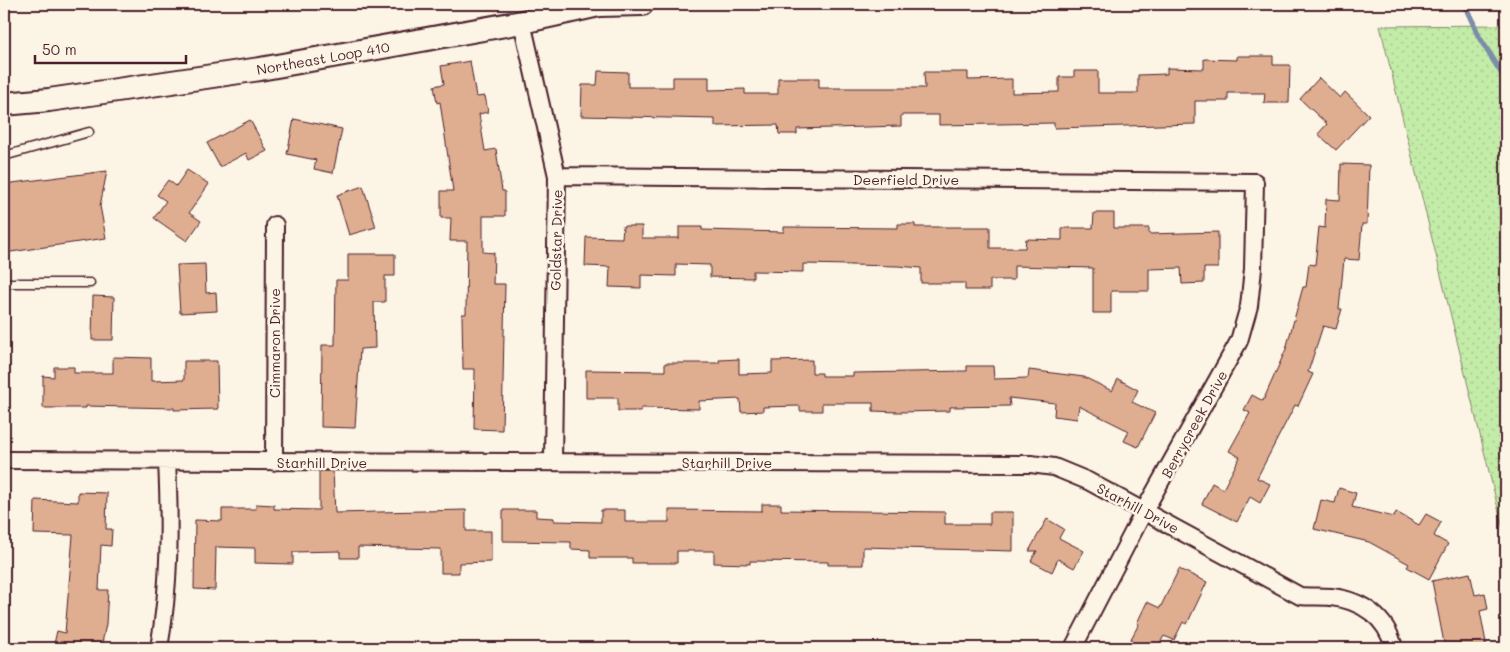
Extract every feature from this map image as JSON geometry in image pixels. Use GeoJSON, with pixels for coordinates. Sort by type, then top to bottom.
{"type":"FeatureCollection","features":[{"type":"Feature","properties":{"kind":"main road","name":"Northeast Loop 410"},"geometry":{"type":"LineString","coordinates":[[4,104],[49,100],[274,67],[522,22],[599,5],[642,4]]}},
{"type":"Feature","properties":{"kind":"main road"},"geometry":{"type":"LineString","coordinates":[[4,88],[49,100]]}},
{"type":"Feature","properties":{"kind":"street","name":"Goldstar Drive"},"geometry":{"type":"LineString","coordinates":[[522,22],[557,176],[553,461]]}},
{"type":"Feature","properties":{"kind":"street","name":"Deerfield Drive"},"geometry":{"type":"LineString","coordinates":[[557,176],[1255,182]]}},
{"type":"Feature","properties":{"kind":"street","name":"Berrycreek Drive"},"geometry":{"type":"LineString","coordinates":[[1072,648],[1144,511],[1239,341],[1249,306],[1253,269],[1255,182]]}},
{"type":"Feature","properties":{"kind":"street","name":"Cimmaron Drive"},"geometry":{"type":"LineString","coordinates":[[274,462],[275,225]]}},
{"type":"Feature","properties":{"kind":"street","name":"Starhill Drive"},"geometry":{"type":"LineString","coordinates":[[4,460],[1031,464],[1054,467],[1080,478],[1144,511],[1300,596],[1332,597],[1361,604],[1383,621],[1394,648]]}},
{"type":"Feature","properties":{"kind":"street"},"geometry":{"type":"LineString","coordinates":[[159,648],[168,586],[170,524],[167,461]]}},
{"type":"Feature","properties":{"kind":"lane"},"geometry":{"type":"LineString","coordinates":[[4,156],[89,132]]}},
{"type":"Feature","properties":{"kind":"lane"},"geometry":{"type":"LineString","coordinates":[[4,283],[90,283]]}},
{"type":"Feature","properties":{"kind":"green space"},"geometry":{"type":"Polygon","coordinates":[[[1506,25],[1506,541],[1380,26],[1506,25]]]}},
{"type":"Feature","properties":{"kind":"building"},"geometry":{"type":"Polygon","coordinates":[[[1237,56],[1273,56],[1273,65],[1290,65],[1289,103],[1264,103],[1265,93],[1228,93],[1228,101],[1195,101],[1195,124],[1054,128],[1054,123],[939,125],[939,115],[901,115],[901,126],[797,129],[797,134],[779,134],[778,125],[715,126],[715,119],[581,116],[582,85],[597,85],[598,71],[628,72],[628,87],[673,87],[673,77],[709,77],[709,90],[745,89],[745,94],[778,94],[778,78],[819,78],[819,88],[925,88],[924,72],[968,72],[968,80],[1012,79],[1012,93],[1059,92],[1059,77],[1074,77],[1074,71],[1098,71],[1098,93],[1138,93],[1138,75],[1167,74],[1167,68],[1204,69],[1204,59],[1237,60],[1237,56]]]}},
{"type":"Feature","properties":{"kind":"building"},"geometry":{"type":"Polygon","coordinates":[[[470,61],[476,97],[485,96],[488,112],[479,114],[485,151],[496,149],[502,191],[505,191],[505,216],[483,216],[483,252],[494,253],[493,284],[505,284],[502,430],[474,429],[475,369],[463,369],[462,314],[466,314],[467,241],[450,241],[451,218],[441,218],[441,191],[453,191],[440,102],[437,103],[434,86],[444,84],[441,66],[470,61]]]}},
{"type":"Feature","properties":{"kind":"building"},"geometry":{"type":"Polygon","coordinates":[[[1319,78],[1340,98],[1345,92],[1369,115],[1336,150],[1318,134],[1327,124],[1300,99],[1319,78]]]}},
{"type":"Feature","properties":{"kind":"building"},"geometry":{"type":"Polygon","coordinates":[[[294,119],[342,129],[333,173],[314,169],[316,160],[287,154],[294,119]]]}},
{"type":"Feature","properties":{"kind":"building"},"geometry":{"type":"Polygon","coordinates":[[[250,120],[267,151],[249,160],[246,153],[220,167],[207,143],[250,120]]]}},
{"type":"Feature","properties":{"kind":"building"},"geometry":{"type":"Polygon","coordinates":[[[1341,164],[1369,165],[1367,224],[1362,224],[1359,260],[1344,259],[1339,309],[1342,309],[1336,329],[1323,326],[1308,372],[1313,374],[1298,406],[1295,405],[1257,478],[1270,484],[1260,503],[1250,497],[1237,522],[1202,504],[1212,483],[1223,489],[1240,457],[1229,451],[1250,413],[1244,410],[1252,395],[1263,401],[1286,349],[1303,287],[1306,287],[1309,264],[1315,265],[1319,227],[1325,228],[1326,199],[1340,200],[1341,164]]]}},
{"type":"Feature","properties":{"kind":"building"},"geometry":{"type":"Polygon","coordinates":[[[187,170],[209,184],[189,213],[201,221],[187,241],[154,218],[166,201],[157,195],[168,180],[176,186],[187,170]]]}},
{"type":"Feature","properties":{"kind":"building"},"geometry":{"type":"Polygon","coordinates":[[[107,171],[100,206],[106,238],[4,253],[4,184],[107,171]]]}},
{"type":"Feature","properties":{"kind":"building"},"geometry":{"type":"Polygon","coordinates":[[[363,186],[376,227],[349,235],[337,195],[363,186]]]}},
{"type":"Feature","properties":{"kind":"building"},"geometry":{"type":"Polygon","coordinates":[[[1094,213],[1114,213],[1114,228],[1149,228],[1149,234],[1218,232],[1218,268],[1204,268],[1204,283],[1182,284],[1181,268],[1149,269],[1149,291],[1111,291],[1111,313],[1093,313],[1093,268],[1014,266],[1014,280],[990,280],[990,290],[965,290],[965,283],[921,283],[921,268],[898,266],[803,264],[803,272],[753,271],[753,278],[710,277],[710,265],[676,264],[676,276],[641,275],[641,288],[609,287],[610,267],[585,266],[586,237],[622,238],[623,226],[642,226],[642,238],[679,238],[679,227],[702,227],[702,230],[784,232],[784,227],[898,228],[898,224],[915,224],[915,227],[990,227],[990,248],[1025,248],[1026,239],[1062,240],[1062,228],[1093,228],[1094,213]]]}},
{"type":"Feature","properties":{"kind":"building"},"geometry":{"type":"Polygon","coordinates":[[[348,254],[395,254],[395,276],[385,276],[385,302],[374,302],[375,348],[360,349],[355,428],[321,427],[322,345],[335,345],[336,280],[348,280],[348,254]]]}},
{"type":"Feature","properties":{"kind":"building"},"geometry":{"type":"Polygon","coordinates":[[[205,264],[206,293],[216,292],[217,311],[180,313],[177,265],[205,264]]]}},
{"type":"Feature","properties":{"kind":"building"},"geometry":{"type":"Polygon","coordinates":[[[93,296],[114,297],[113,340],[92,340],[93,296]]]}},
{"type":"Feature","properties":{"kind":"building"},"geometry":{"type":"Polygon","coordinates":[[[113,357],[151,358],[151,381],[184,380],[184,361],[217,361],[218,409],[174,410],[174,408],[86,406],[86,408],[43,408],[43,376],[54,377],[54,367],[74,367],[74,373],[113,373],[113,357]]]}},
{"type":"Feature","properties":{"kind":"building"},"geometry":{"type":"Polygon","coordinates":[[[739,359],[739,374],[772,373],[772,361],[812,360],[812,373],[822,373],[822,376],[853,376],[853,373],[967,371],[967,366],[993,366],[994,379],[1028,378],[1029,370],[1084,377],[1112,391],[1118,379],[1138,390],[1132,402],[1155,413],[1138,447],[1124,441],[1129,431],[1079,406],[1077,419],[1054,416],[1055,403],[1009,398],[1010,406],[950,407],[950,411],[873,411],[873,403],[822,403],[822,411],[800,411],[800,406],[763,407],[763,411],[741,412],[740,399],[699,401],[699,409],[641,408],[641,411],[618,411],[618,398],[586,398],[586,370],[665,371],[665,363],[719,363],[719,360],[739,359]]]}},
{"type":"Feature","properties":{"kind":"building"},"geometry":{"type":"Polygon","coordinates":[[[319,471],[333,471],[335,513],[466,510],[466,531],[491,531],[491,562],[459,563],[459,573],[441,573],[441,549],[358,547],[358,558],[340,558],[340,551],[293,552],[293,564],[255,563],[255,548],[216,547],[215,590],[194,589],[195,520],[222,521],[222,509],[256,509],[256,504],[274,505],[274,509],[319,510],[319,471]]]}},
{"type":"Feature","properties":{"kind":"building"},"geometry":{"type":"Polygon","coordinates":[[[1339,488],[1356,493],[1352,507],[1394,517],[1396,512],[1419,525],[1426,514],[1441,522],[1434,536],[1448,544],[1429,579],[1407,567],[1409,564],[1369,542],[1314,529],[1321,500],[1335,503],[1339,488]]]}},
{"type":"Feature","properties":{"kind":"building"},"geometry":{"type":"Polygon","coordinates":[[[78,492],[107,493],[106,529],[112,529],[111,546],[101,545],[99,590],[108,590],[106,624],[101,648],[53,648],[57,631],[65,633],[73,535],[34,534],[35,500],[78,502],[78,492]]]}},
{"type":"Feature","properties":{"kind":"building"},"geometry":{"type":"Polygon","coordinates":[[[762,504],[781,504],[781,510],[945,512],[945,524],[990,524],[990,512],[1013,512],[1013,551],[863,547],[863,565],[828,565],[828,562],[750,561],[750,564],[714,563],[714,551],[677,551],[677,563],[632,563],[632,558],[590,558],[590,550],[571,549],[571,542],[503,541],[503,510],[536,510],[536,517],[554,518],[554,521],[601,522],[601,510],[625,510],[625,522],[669,522],[669,510],[762,511],[762,504]]]}},
{"type":"Feature","properties":{"kind":"building"},"geometry":{"type":"Polygon","coordinates":[[[1047,519],[1064,529],[1059,538],[1084,551],[1074,568],[1058,559],[1052,572],[1031,561],[1037,551],[1029,551],[1047,519]]]}},
{"type":"Feature","properties":{"kind":"building"},"geometry":{"type":"Polygon","coordinates":[[[1179,569],[1207,582],[1187,624],[1183,622],[1174,640],[1164,636],[1157,648],[1126,648],[1139,624],[1137,623],[1147,602],[1160,608],[1179,569]]]}},
{"type":"Feature","properties":{"kind":"building"},"geometry":{"type":"Polygon","coordinates":[[[1470,573],[1475,595],[1485,593],[1488,609],[1480,611],[1487,648],[1445,648],[1432,581],[1470,573]]]}},
{"type":"Feature","properties":{"kind":"waterway"},"geometry":{"type":"LineString","coordinates":[[1465,4],[1479,37],[1506,80]]}}]}
